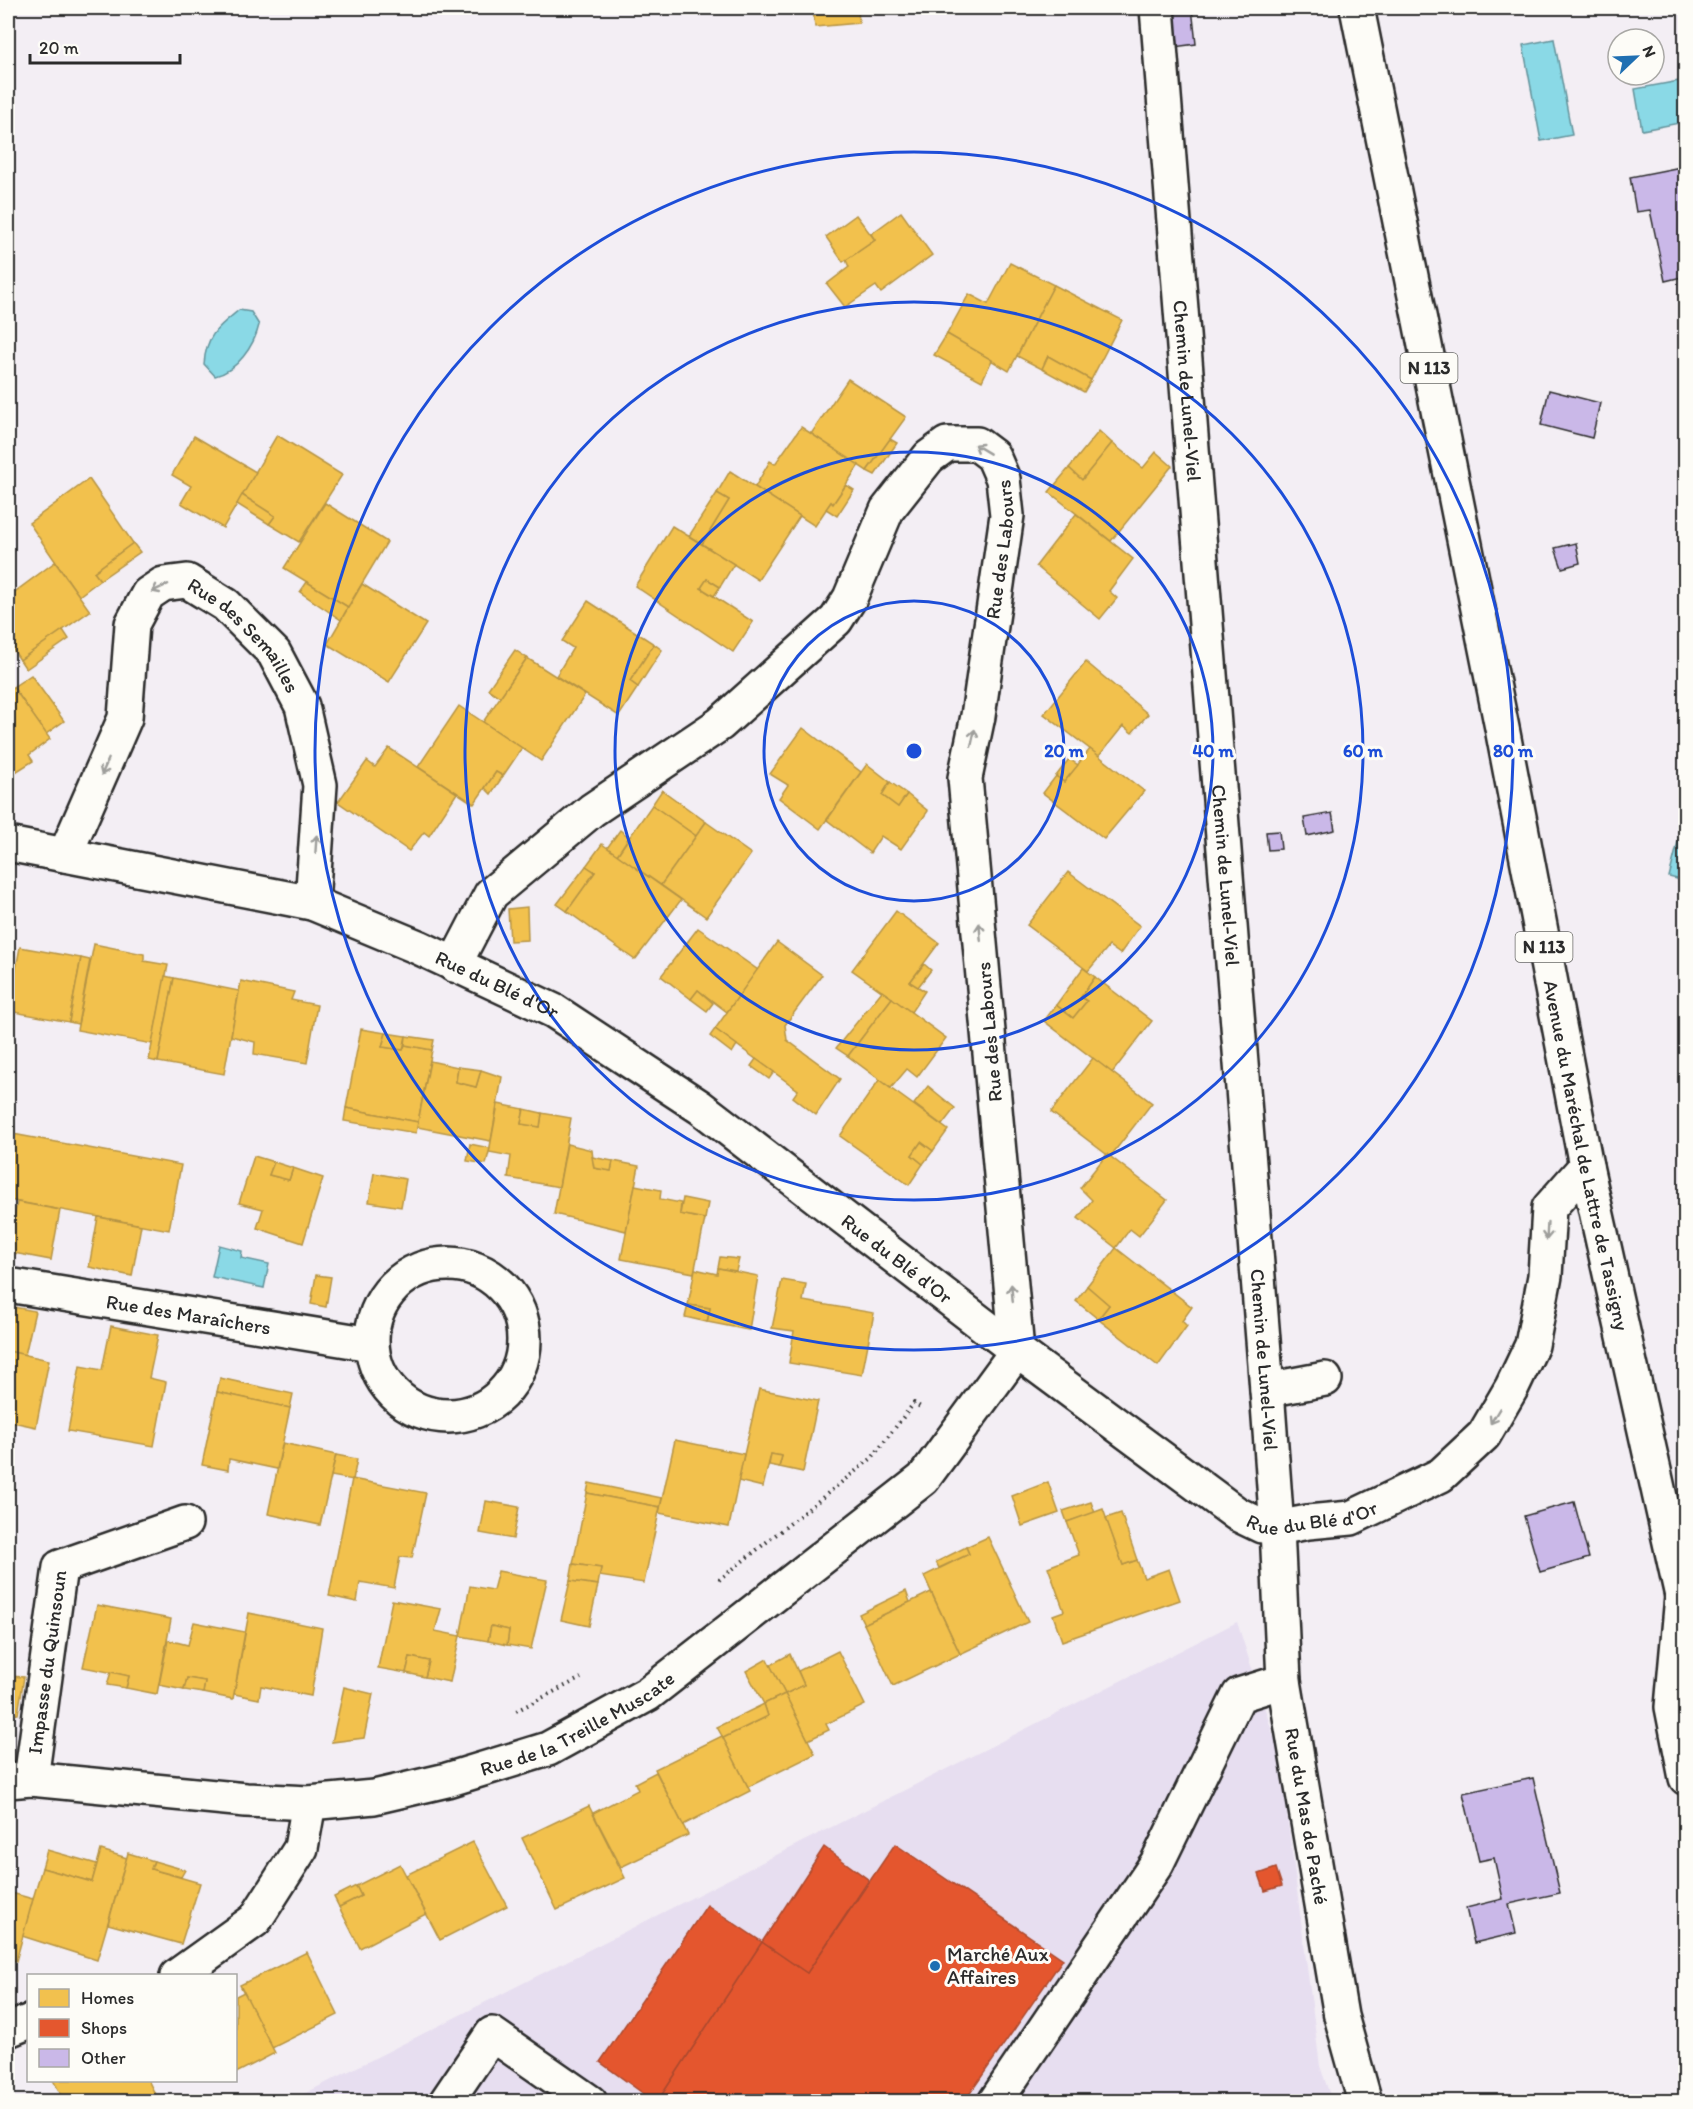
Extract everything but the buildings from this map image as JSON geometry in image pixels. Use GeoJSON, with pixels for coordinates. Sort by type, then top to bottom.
{"type":"FeatureCollection","features":[{"type":"Feature","properties":{"kind":"street","name":"Chemin de Lunel-Viel"},"geometry":{"type":"LineString","coordinates":[[1157,8],[1277,1528]]}},
{"type":"Feature","properties":{"kind":"street","name":"Avenue du Maréchal de Lattre de Tassigny"},"geometry":{"type":"LineString","coordinates":[[1357,8],[1502,728],[1586,1166],[1684,1599],[1672,1707],[1686,1778]]}},
{"type":"Feature","properties":{"kind":"street","name":"Rue des Labours"},"geometry":{"type":"LineString","coordinates":[[454,964],[491,894],[592,810],[720,724],[836,620],[850,598],[888,510],[928,458],[947,444],[977,444],[993,456],[1000,471],[1007,515],[978,716],[965,778],[1017,1352]]}},
{"type":"Feature","properties":{"kind":"street","name":"Rue des Semailles"},"geometry":{"type":"LineString","coordinates":[[65,855],[125,718],[132,624],[148,594],[163,584],[187,581],[226,605],[274,653],[303,706],[320,785],[312,903]]}},
{"type":"Feature","properties":{"kind":"street","name":"Rue du Blé d'Or"},"geometry":{"type":"LineString","coordinates":[[8,843],[312,903],[418,947],[554,1011],[700,1107],[1017,1352],[1237,1514],[1262,1526],[1277,1528],[1308,1522],[1352,1518],[1441,1474],[1484,1435],[1512,1387],[1532,1345],[1545,1276],[1549,1208],[1586,1166]]}},
{"type":"Feature","properties":{"kind":"street"},"geometry":{"type":"LineString","coordinates":[[457,1263],[482,1270],[504,1286],[519,1309],[525,1335],[523,1359],[513,1381],[497,1399],[477,1411],[453,1416],[429,1414],[407,1404],[389,1389],[376,1368],[371,1344],[374,1318],[386,1294],[405,1276],[430,1264],[457,1263]]}},
{"type":"Feature","properties":{"kind":"street","name":"Rue des Maraîchers"},"geometry":{"type":"LineString","coordinates":[[8,1285],[371,1344]]}},
{"type":"Feature","properties":{"kind":"street","name":"Rue de la Treille Muscate"},"geometry":{"type":"LineString","coordinates":[[19,1780],[246,1800],[309,1803],[374,1797],[405,1790],[447,1780],[548,1749],[648,1694],[923,1479],[1017,1352]]}},
{"type":"Feature","properties":{"kind":"street"},"geometry":{"type":"LineString","coordinates":[[1267,1389],[1325,1379]]}},
{"type":"Feature","properties":{"kind":"street","name":"Impasse du Quinsoun"},"geometry":{"type":"LineString","coordinates":[[19,1780],[60,1567],[185,1522]]}},
{"type":"Feature","properties":{"kind":"street","name":"Rue du Mas de Paché"},"geometry":{"type":"LineString","coordinates":[[1277,1528],[1284,1682],[1341,2016],[1365,2102]]}},
{"type":"Feature","properties":{"kind":"street"},"geometry":{"type":"LineString","coordinates":[[995,2102],[1158,1863],[1239,1695],[1284,1682]]}},
{"type":"Feature","properties":{"kind":"street"},"geometry":{"type":"LineString","coordinates":[[180,1974],[255,1920],[301,1848],[309,1803]]}},
{"type":"Feature","properties":{"kind":"street"},"geometry":{"type":"LineString","coordinates":[[8,2030],[27,2022]]}},
{"type":"Feature","properties":{"kind":"street"},"geometry":{"type":"LineString","coordinates":[[446,2102],[492,2034],[590,2102]]}},
{"type":"Feature","properties":{"kind":"path"},"geometry":{"type":"LineString","coordinates":[[713,1584],[872,1458],[914,1403],[959,1429]]}},
{"type":"Feature","properties":{"kind":"path"},"geometry":{"type":"LineString","coordinates":[[513,1712],[587,1675]]}},
{"type":"Feature","properties":{"kind":"shaded area"},"geometry":{"type":"Polygon","coordinates":[[[1237,1622],[1279,1753],[1320,2066],[1332,2101],[288,2102],[1237,1622]]]}},
{"type":"Feature","properties":{"kind":"water"},"geometry":{"type":"Polygon","coordinates":[[[1554,39],[1572,135],[1541,141],[1523,45],[1554,39]]]}},
{"type":"Feature","properties":{"kind":"water"},"geometry":{"type":"Polygon","coordinates":[[[1685,80],[1685,122],[1642,130],[1635,89],[1666,87],[1666,83],[1685,80]]]}},
{"type":"Feature","properties":{"kind":"water"},"geometry":{"type":"Polygon","coordinates":[[[239,310],[251,312],[259,325],[257,333],[249,349],[237,363],[215,376],[204,364],[207,346],[214,332],[239,310]]]}},
{"type":"Feature","properties":{"kind":"water"},"geometry":{"type":"Polygon","coordinates":[[[1685,815],[1685,881],[1669,877],[1685,815]]]}},
{"type":"Feature","properties":{"kind":"water"},"geometry":{"type":"Polygon","coordinates":[[[219,1245],[242,1251],[241,1258],[269,1264],[264,1288],[212,1277],[219,1245]]]}},
{"type":"Feature","properties":{"kind":"place","name":"Marché Aux Affaires"},"geometry":{"type":"Point","coordinates":[935,1966]}}]}
